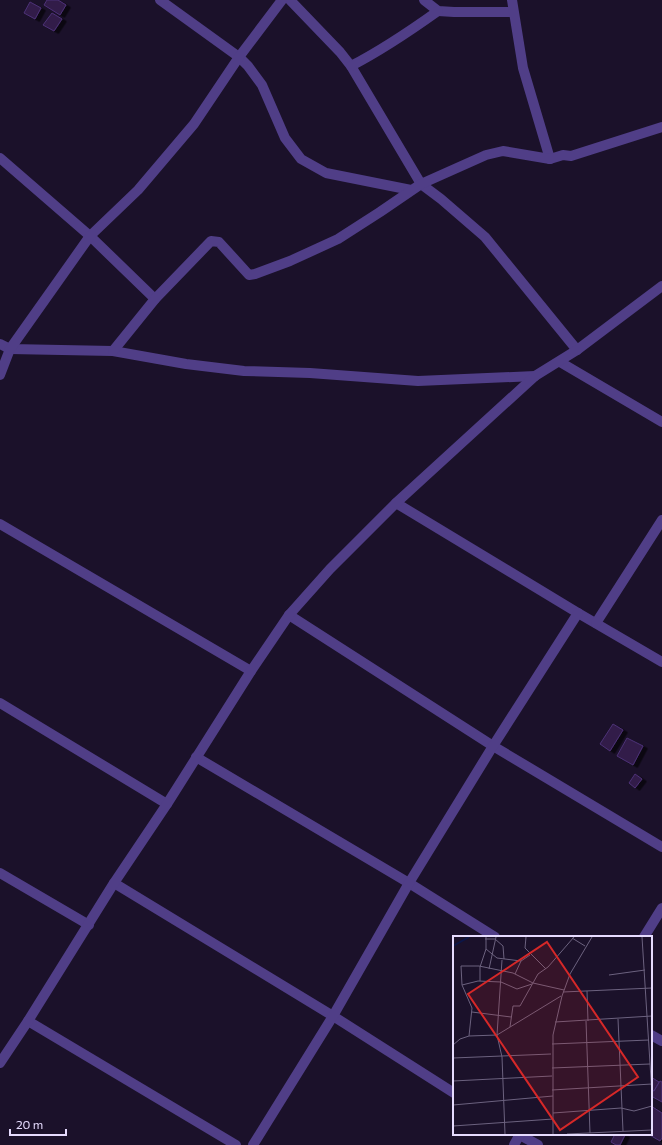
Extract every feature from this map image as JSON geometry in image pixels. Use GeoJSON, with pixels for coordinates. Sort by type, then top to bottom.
{"type":"FeatureCollection","features":[{"type":"Feature","properties":{"kind":"street"},"geometry":{"type":"LineString","coordinates":[[160,0],[239,57],[248,66],[262,85],[285,138],[302,159],[326,173],[411,190]]}},
{"type":"Feature","properties":{"kind":"street"},"geometry":{"type":"LineString","coordinates":[[0,375],[10,349],[90,236],[138,190],[194,124],[239,57],[282,0]]}},
{"type":"Feature","properties":{"kind":"street"},"geometry":{"type":"LineString","coordinates":[[290,0],[340,52],[351,66],[421,184],[484,237],[577,350]]}},
{"type":"Feature","properties":{"kind":"street"},"geometry":{"type":"LineString","coordinates":[[424,0],[438,11],[513,12]]}},
{"type":"Feature","properties":{"kind":"street"},"geometry":{"type":"LineString","coordinates":[[512,0],[523,68],[550,158]]}},
{"type":"Feature","properties":{"kind":"street"},"geometry":{"type":"LineString","coordinates":[[351,66],[380,51],[438,11]]}},
{"type":"Feature","properties":{"kind":"street"},"geometry":{"type":"LineString","coordinates":[[113,351],[155,299],[211,241],[219,242],[249,274],[255,274],[290,261],[338,239],[421,184],[486,155],[504,151],[550,158],[563,155],[571,156],[662,127]]}},
{"type":"Feature","properties":{"kind":"street"},"geometry":{"type":"LineString","coordinates":[[0,158],[90,236],[155,299]]}},
{"type":"Feature","properties":{"kind":"street"},"geometry":{"type":"LineString","coordinates":[[2,1057],[28,1021],[114,883],[289,615],[330,569],[396,503],[535,376],[560,362],[577,350],[662,286]]}},
{"type":"Feature","properties":{"kind":"street"},"geometry":{"type":"LineString","coordinates":[[0,344],[10,349],[113,351],[186,364],[244,372],[310,373],[418,381],[535,376]]}},
{"type":"Feature","properties":{"kind":"street"},"geometry":{"type":"LineString","coordinates":[[560,362],[662,422]]}},
{"type":"Feature","properties":{"kind":"street"},"geometry":{"type":"LineString","coordinates":[[396,503],[596,624],[662,662]]}},
{"type":"Feature","properties":{"kind":"street"},"geometry":{"type":"LineString","coordinates":[[596,624],[662,520]]}},
{"type":"Feature","properties":{"kind":"street"},"geometry":{"type":"LineString","coordinates":[[0,524],[251,671]]}},
{"type":"Feature","properties":{"kind":"street"},"geometry":{"type":"LineString","coordinates":[[253,1145],[333,1016],[409,883],[493,746],[578,613]]}},
{"type":"Feature","properties":{"kind":"street"},"geometry":{"type":"LineString","coordinates":[[289,615],[493,746],[662,847]]}},
{"type":"Feature","properties":{"kind":"street"},"geometry":{"type":"LineString","coordinates":[[0,703],[167,804]]}},
{"type":"Feature","properties":{"kind":"street"},"geometry":{"type":"LineString","coordinates":[[196,757],[409,883],[493,936]]}},
{"type":"Feature","properties":{"kind":"street"},"geometry":{"type":"LineString","coordinates":[[0,873],[89,925]]}},
{"type":"Feature","properties":{"kind":"street"},"geometry":{"type":"LineString","coordinates":[[114,883],[333,1016],[453,1092]]}},
{"type":"Feature","properties":{"kind":"street"},"geometry":{"type":"LineString","coordinates":[[645,936],[662,908]]}},
{"type":"Feature","properties":{"kind":"street"},"geometry":{"type":"LineString","coordinates":[[28,1021],[236,1145]]}},
{"type":"Feature","properties":{"kind":"street"},"geometry":{"type":"LineString","coordinates":[[652,1035],[662,1041]]}},
{"type":"Feature","properties":{"kind":"street"},"geometry":{"type":"LineString","coordinates":[[514,1145],[519,1135]]}},
{"type":"Feature","properties":{"kind":"street"},"geometry":{"type":"LineString","coordinates":[[522,1135],[538,1145]]}},
{"type":"Feature","properties":{"kind":"building"},"geometry":{"type":"Polygon","coordinates":[[[47,0],[58,0],[66,5],[60,15],[44,5],[47,0]]]}},
{"type":"Feature","properties":{"kind":"building"},"geometry":{"type":"Polygon","coordinates":[[[30,2],[41,8],[35,19],[24,13],[30,2]]]}},
{"type":"Feature","properties":{"kind":"building"},"geometry":{"type":"Polygon","coordinates":[[[52,13],[62,19],[54,31],[43,25],[52,13]]]}},
{"type":"Feature","properties":{"kind":"building"},"geometry":{"type":"Polygon","coordinates":[[[613,724],[623,730],[610,751],[600,744],[613,724]]]}},
{"type":"Feature","properties":{"kind":"building"},"geometry":{"type":"Polygon","coordinates":[[[627,738],[643,746],[633,765],[617,756],[627,738]]]}},
{"type":"Feature","properties":{"kind":"building"},"geometry":{"type":"Polygon","coordinates":[[[635,774],[642,779],[635,788],[629,783],[635,774]]]}},
{"type":"Feature","properties":{"kind":"building"},"geometry":{"type":"Polygon","coordinates":[[[652,1078],[659,1082],[654,1091],[652,1090],[652,1078]]]}},
{"type":"Feature","properties":{"kind":"building"},"geometry":{"type":"Polygon","coordinates":[[[660,1081],[662,1082],[662,1102],[652,1097],[652,1090],[654,1091],[660,1081]]]}},
{"type":"Feature","properties":{"kind":"building"},"geometry":{"type":"Polygon","coordinates":[[[652,1107],[662,1113],[662,1138],[660,1141],[650,1135],[652,1135],[652,1107]]]}},
{"type":"Feature","properties":{"kind":"building"},"geometry":{"type":"Polygon","coordinates":[[[614,1135],[625,1135],[620,1145],[616,1145],[611,1142],[614,1135]]]}}]}
